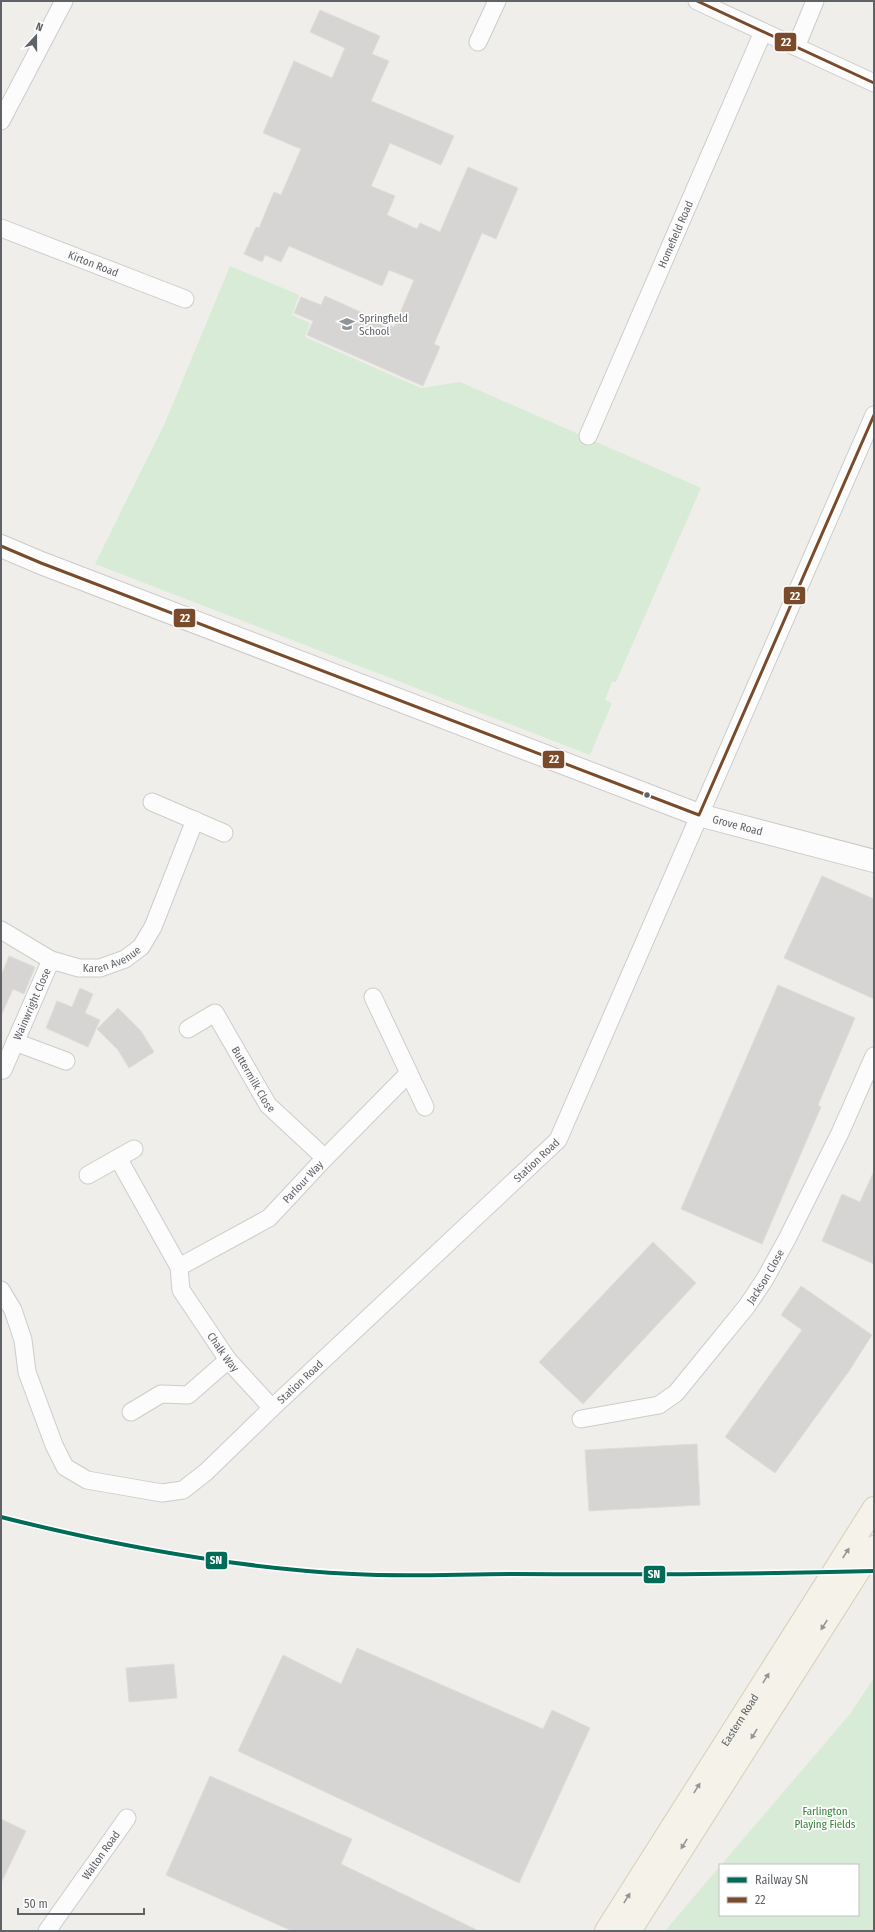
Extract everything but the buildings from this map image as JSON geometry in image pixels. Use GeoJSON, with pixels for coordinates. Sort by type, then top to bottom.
{"type":"FeatureCollection","features":[{"type":"Feature","properties":{"kind":"main road","name":"Eastern Road"},"geometry":{"type":"LineString","coordinates":[[606,1931],[874,1508]]}},
{"type":"Feature","properties":{"kind":"main road","name":"Eastern Road"},"geometry":{"type":"LineString","coordinates":[[630,1931],[874,1547]]}},
{"type":"Feature","properties":{"kind":"street"},"geometry":{"type":"LineString","coordinates":[[1,121],[64,1]]}},
{"type":"Feature","properties":{"kind":"street"},"geometry":{"type":"LineString","coordinates":[[478,42],[497,1]]}},
{"type":"Feature","properties":{"kind":"street"},"geometry":{"type":"LineString","coordinates":[[697,1],[874,82]]}},
{"type":"Feature","properties":{"kind":"street"},"geometry":{"type":"LineString","coordinates":[[796,47],[816,1]]}},
{"type":"Feature","properties":{"kind":"street","name":"Homefield Road"},"geometry":{"type":"LineString","coordinates":[[588,436],[763,32]]}},
{"type":"Feature","properties":{"kind":"street","name":"Kirton Road"},"geometry":{"type":"LineString","coordinates":[[1,228],[185,299]]}},
{"type":"Feature","properties":{"kind":"street","name":"Station Road"},"geometry":{"type":"LineString","coordinates":[[1,1290],[13,1310],[23,1340],[27,1372],[54,1445],[65,1467],[87,1480],[162,1493],[183,1490],[206,1472],[272,1408],[558,1140],[874,415]]}},
{"type":"Feature","properties":{"kind":"street","name":"Grove Road"},"geometry":{"type":"LineString","coordinates":[[1,546],[700,815],[874,861]]}},
{"type":"Feature","properties":{"kind":"street"},"geometry":{"type":"LineString","coordinates":[[152,802],[224,833]]}},
{"type":"Feature","properties":{"kind":"street","name":"Karen Avenue"},"geometry":{"type":"LineString","coordinates":[[1,930],[51,960],[79,968],[100,968],[125,959],[141,947],[154,927],[195,820]]}},
{"type":"Feature","properties":{"kind":"street","name":"Wainwright Close"},"geometry":{"type":"LineString","coordinates":[[2,1070],[51,960]]}},
{"type":"Feature","properties":{"kind":"street"},"geometry":{"type":"LineString","coordinates":[[373,998],[424,1107]]}},
{"type":"Feature","properties":{"kind":"street","name":"Buttermilk Close"},"geometry":{"type":"LineString","coordinates":[[188,1028],[215,1013],[268,1105],[325,1158]]}},
{"type":"Feature","properties":{"kind":"street"},"geometry":{"type":"LineString","coordinates":[[15,1042],[66,1061]]}},
{"type":"Feature","properties":{"kind":"street","name":"Jackson Close"},"geometry":{"type":"LineString","coordinates":[[580,1419],[659,1405],[676,1393],[747,1306],[765,1279],[787,1239],[840,1133],[874,1056]]}},
{"type":"Feature","properties":{"kind":"street","name":"Parlour Way"},"geometry":{"type":"LineString","coordinates":[[179,1267],[269,1218],[325,1158],[409,1073]]}},
{"type":"Feature","properties":{"kind":"street"},"geometry":{"type":"LineString","coordinates":[[88,1175],[134,1149]]}},
{"type":"Feature","properties":{"kind":"street"},"geometry":{"type":"LineString","coordinates":[[118,1158],[179,1267]]}},
{"type":"Feature","properties":{"kind":"street","name":"Chalk Way"},"geometry":{"type":"LineString","coordinates":[[179,1267],[181,1290],[228,1360],[272,1408]]}},
{"type":"Feature","properties":{"kind":"street"},"geometry":{"type":"LineString","coordinates":[[131,1412],[161,1394],[188,1395],[228,1360]]}},
{"type":"Feature","properties":{"kind":"street","name":"Walton Road"},"geometry":{"type":"LineString","coordinates":[[47,1931],[127,1818]]}},
{"type":"Feature","properties":{"kind":"green space"},"geometry":{"type":"Polygon","coordinates":[[[230,266],[299,295],[292,315],[310,323],[305,337],[421,388],[460,382],[701,488],[616,682],[612,682],[605,700],[612,703],[590,755],[95,564],[165,423],[230,266]]]}},
{"type":"Feature","properties":{"kind":"green space","name":"Farlington Playing Fields"},"geometry":{"type":"Polygon","coordinates":[[[874,1678],[874,1931],[665,1931],[719,1867],[719,1916],[859,1916],[859,1864],[722,1864],[850,1714],[874,1678]]]}},
{"type":"Feature","properties":{"kind":"rail line","name":"SN"},"geometry":{"type":"LineString","coordinates":[[1,1517],[44,1528],[176,1554],[264,1567],[353,1574],[738,1574],[874,1571]]}},
{"type":"Feature","properties":{"kind":"transit line","name":"22"},"geometry":{"type":"LineString","coordinates":[[697,1],[874,83]]}},
{"type":"Feature","properties":{"kind":"transit line","name":"22"},"geometry":{"type":"LineString","coordinates":[[1,546],[41,563],[699,815],[874,415]]}},
{"type":"Feature","properties":{"kind":"place","name":"Springfield School"},"geometry":{"type":"Point","coordinates":[347,324]}}]}
